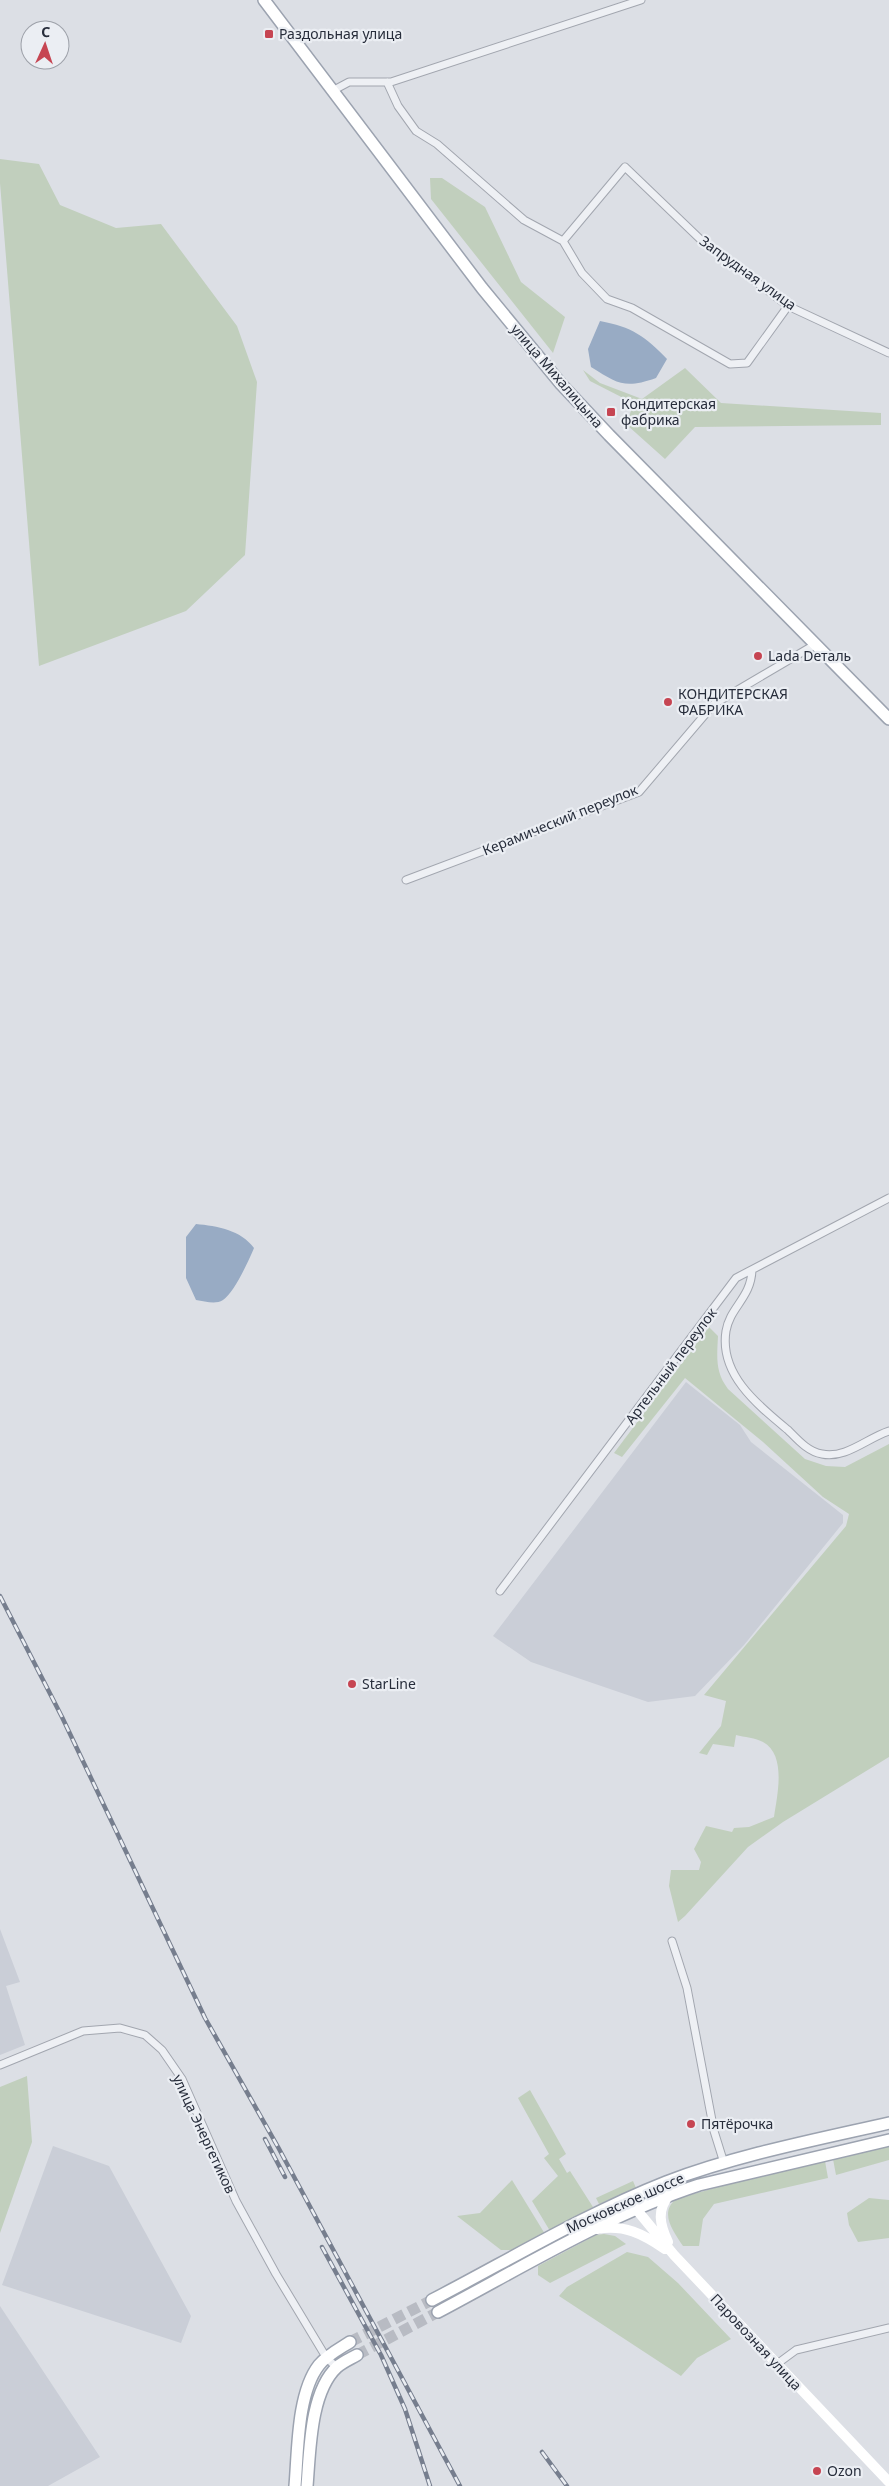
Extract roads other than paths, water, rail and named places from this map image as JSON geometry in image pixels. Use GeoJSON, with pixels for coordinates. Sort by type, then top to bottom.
{"type":"FeatureCollection","features":[{"type":"Feature","properties":{"kind":"main road","name":"улица Михалицына"},"geometry":{"type":"LineString","coordinates":[[264,0],[482,288],[561,384],[889,719]]}},
{"type":"Feature","properties":{"kind":"main road","name":"Московское шоссе"},"geometry":{"type":"LineString","coordinates":[[432,2300],[628,2199],[665,2183],[724,2163],[889,2123]]}},
{"type":"Feature","properties":{"kind":"main road","name":"Московское шоссе"},"geometry":{"type":"LineString","coordinates":[[438,2312],[593,2230],[670,2194],[699,2185],[889,2140]]}},
{"type":"Feature","properties":{"kind":"main road"},"geometry":{"type":"LineString","coordinates":[[670,2194],[663,2202],[660,2220],[674,2255]]}},
{"type":"Feature","properties":{"kind":"main road","name":"Паровозная улица"},"geometry":{"type":"LineString","coordinates":[[628,2199],[674,2255],[889,2482]]}},
{"type":"Feature","properties":{"kind":"main road"},"geometry":{"type":"LineString","coordinates":[[593,2230],[619,2227],[634,2230],[674,2255]]}},
{"type":"Feature","properties":{"kind":"main road"},"geometry":{"type":"LineString","coordinates":[[296,2486],[304,2400],[313,2374],[326,2357],[350,2342]]}},
{"type":"Feature","properties":{"kind":"main road"},"geometry":{"type":"LineString","coordinates":[[307,2486],[317,2404],[323,2386],[337,2368],[357,2355]]}},
{"type":"Feature","properties":{"kind":"street"},"geometry":{"type":"LineString","coordinates":[[334,90],[349,82],[387,82],[641,0]]}},
{"type":"Feature","properties":{"kind":"street"},"geometry":{"type":"LineString","coordinates":[[387,82],[398,106],[416,131],[438,144],[524,220],[563,241],[582,273],[607,299],[632,308],[730,364],[748,363],[788,306]]}},
{"type":"Feature","properties":{"kind":"street","name":"Запрудная улица"},"geometry":{"type":"LineString","coordinates":[[563,241],[625,167],[700,238],[788,306],[889,353]]}},
{"type":"Feature","properties":{"kind":"street","name":"Керамический переулок"},"geometry":{"type":"LineString","coordinates":[[406,880],[639,792],[714,704],[816,644]]}},
{"type":"Feature","properties":{"kind":"street","name":"Артельный переулок"},"geometry":{"type":"LineString","coordinates":[[500,1591],[736,1278],[889,1198]]}},
{"type":"Feature","properties":{"kind":"street"},"geometry":{"type":"LineString","coordinates":[[752,1270],[747,1293],[730,1320],[725,1344],[727,1355],[736,1377],[749,1397],[807,1447],[821,1454],[842,1453],[889,1431]]}},
{"type":"Feature","properties":{"kind":"street"},"geometry":{"type":"LineString","coordinates":[[672,1941],[687,1988],[714,2131],[724,2163]]}},
{"type":"Feature","properties":{"kind":"street","name":"улица Энергетиков"},"geometry":{"type":"LineString","coordinates":[[0,2065],[83,2031],[120,2028],[145,2035],[162,2050],[182,2079],[236,2201],[276,2274],[326,2357],[337,2368]]}},
{"type":"Feature","properties":{"kind":"street"},"geometry":{"type":"LineString","coordinates":[[776,2364],[796,2350],[889,2328]]}},
{"type":"Feature","properties":{"kind":"water"},"geometry":{"type":"Polygon","coordinates":[[[600,321],[621,326],[645,338],[667,359],[656,378],[637,383],[622,383],[591,367],[588,349],[600,321]]]}},
{"type":"Feature","properties":{"kind":"water"},"geometry":{"type":"Polygon","coordinates":[[[196,1224],[228,1230],[242,1237],[254,1248],[236,1284],[223,1300],[217,1302],[196,1300],[186,1278],[186,1237],[196,1224]]]}},
{"type":"Feature","properties":{"kind":"tunnel"},"geometry":{"type":"LineString","coordinates":[[350,2342],[432,2300]]}},
{"type":"Feature","properties":{"kind":"tunnel"},"geometry":{"type":"LineString","coordinates":[[357,2355],[438,2312]]}},
{"type":"Feature","properties":{"kind":"railway"},"geometry":{"type":"LineString","coordinates":[[0,1596],[62,1717],[205,2018],[278,2147],[460,2486]]}},
{"type":"Feature","properties":{"kind":"railway"},"geometry":{"type":"LineString","coordinates":[[265,2139],[285,2177]]}},
{"type":"Feature","properties":{"kind":"railway"},"geometry":{"type":"LineString","coordinates":[[322,2247],[381,2355],[405,2409],[430,2486]]}},
{"type":"Feature","properties":{"kind":"railway"},"geometry":{"type":"LineString","coordinates":[[542,2452],[567,2486]]}},
{"type":"Feature","properties":{"kind":"place","name":"Раздольная улица"},"geometry":{"type":"Point","coordinates":[269,34]}},
{"type":"Feature","properties":{"kind":"place","name":"Кондитерская фабрика"},"geometry":{"type":"Point","coordinates":[611,412]}},
{"type":"Feature","properties":{"kind":"place","name":"Lada Dеталь"},"geometry":{"type":"Point","coordinates":[758,656]}},
{"type":"Feature","properties":{"kind":"place","name":"КОНДИТЕРСКАЯ ФАБРИКА"},"geometry":{"type":"Point","coordinates":[668,702]}},
{"type":"Feature","properties":{"kind":"place","name":"StarLine"},"geometry":{"type":"Point","coordinates":[352,1684]}},
{"type":"Feature","properties":{"kind":"place","name":"Пятёрочка"},"geometry":{"type":"Point","coordinates":[691,2124]}},
{"type":"Feature","properties":{"kind":"place","name":"Ozon"},"geometry":{"type":"Point","coordinates":[817,2471]}}]}
